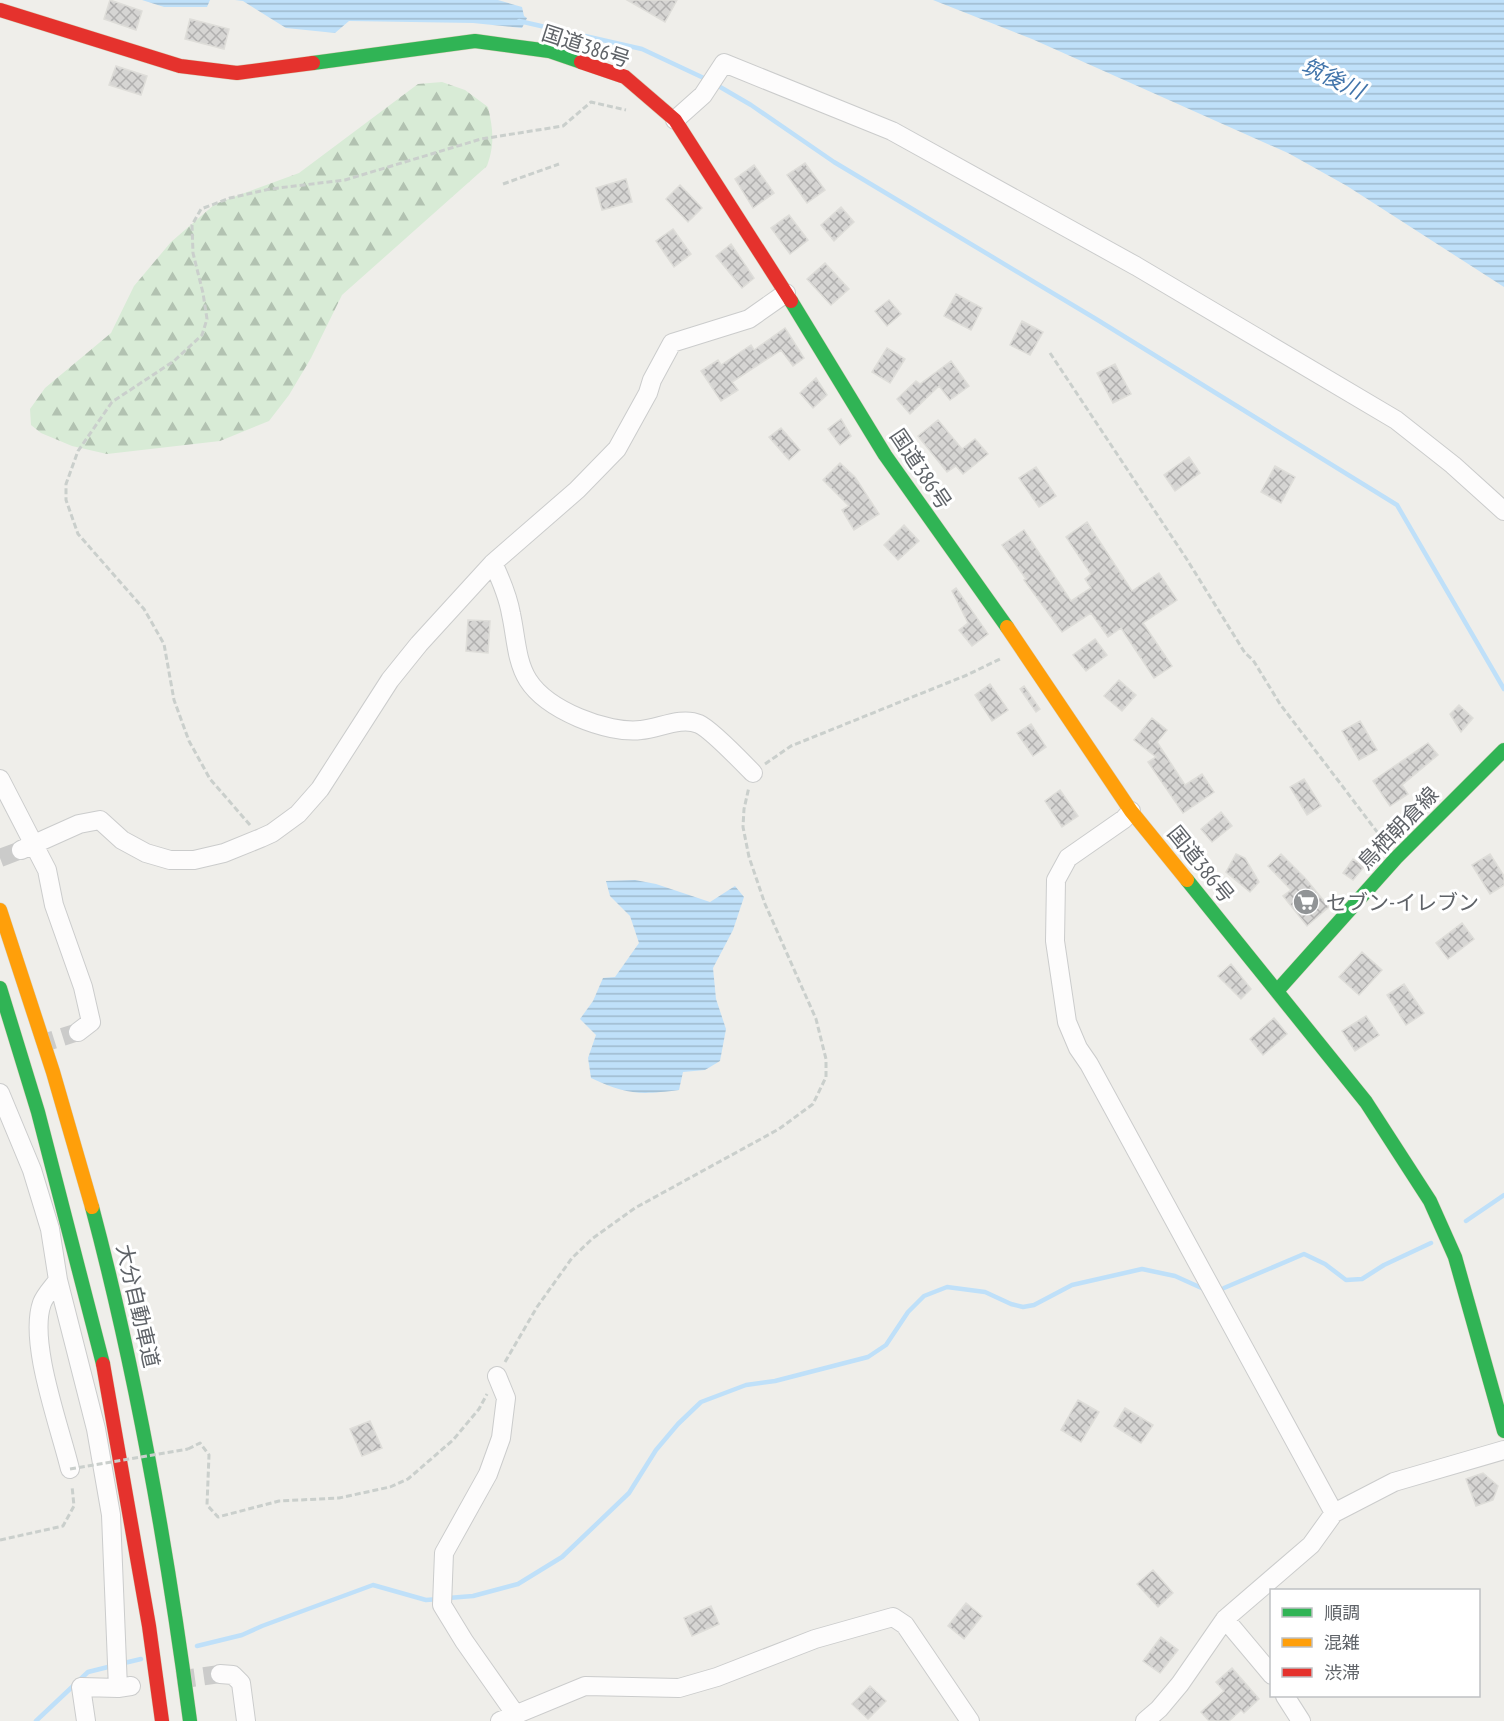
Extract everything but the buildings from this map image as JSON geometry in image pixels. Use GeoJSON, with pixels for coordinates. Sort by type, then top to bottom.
{"type":"FeatureCollection","features":[{"type":"Feature","properties":{"kind":"main road","name":"国道386号"},"geometry":{"type":"LineString","coordinates":[[0,10],[180,66],[237,73],[475,41],[549,51],[625,77],[675,120],[786,293],[885,455],[1020,646],[1131,811],[1365,1102],[1430,1201],[1455,1257],[1504,1431]]}},
{"type":"Feature","properties":{"kind":"main road","name":"鳥栖朝倉線"},"geometry":{"type":"LineString","coordinates":[[1277,991],[1396,858],[1504,750]]}},
{"type":"Feature","properties":{"kind":"main road","name":"大分自動車道"},"geometry":{"type":"LineString","coordinates":[[0,910],[62,1098],[99,1231],[138,1402],[176,1614],[190,1721]]}},
{"type":"Feature","properties":{"kind":"main road"},"geometry":{"type":"LineString","coordinates":[[0,988],[44,1135],[107,1379],[149,1626],[162,1721]]}},
{"type":"Feature","properties":{"kind":"main road"},"geometry":{"type":"LineString","coordinates":[[176,1614],[195,1721]]}},
{"type":"Feature","properties":{"kind":"street"},"geometry":{"type":"LineString","coordinates":[[675,120],[708,87],[724,63],[902,136],[1136,266],[1396,420],[1453,465],[1504,511]]}},
{"type":"Feature","properties":{"kind":"street"},"geometry":{"type":"LineString","coordinates":[[27,847],[79,824],[100,820],[122,840],[146,853],[170,860],[194,860],[224,853],[272,833],[298,814],[320,789],[390,680],[419,644],[494,563],[578,490],[617,449],[672,343],[749,319],[786,293]]}},
{"type":"Feature","properties":{"kind":"street"},"geometry":{"type":"LineString","coordinates":[[494,563],[505,588],[519,661],[528,681],[546,699],[589,723],[621,731],[641,730],[686,721],[699,724],[753,772]]}},
{"type":"Feature","properties":{"kind":"street"},"geometry":{"type":"LineString","coordinates":[[0,779],[27,847],[47,870],[54,905],[83,987],[91,1022],[78,1032]]}},
{"type":"Feature","properties":{"kind":"street"},"geometry":{"type":"LineString","coordinates":[[1131,811],[1124,819],[1068,858],[1056,880],[1055,941],[1067,1022],[1078,1048],[1089,1064],[1334,1513]]}},
{"type":"Feature","properties":{"kind":"street"},"geometry":{"type":"LineString","coordinates":[[0,1093],[35,1180],[50,1229],[58,1280],[96,1430],[111,1515],[117,1654],[122,1683],[81,1687],[86,1721]]}},
{"type":"Feature","properties":{"kind":"street"},"geometry":{"type":"LineString","coordinates":[[58,1280],[43,1301],[38,1339],[42,1364],[70,1469]]}},
{"type":"Feature","properties":{"kind":"street"},"geometry":{"type":"LineString","coordinates":[[497,1376],[506,1398],[501,1438],[488,1474],[444,1553],[442,1605],[508,1718],[585,1686],[679,1688],[717,1677],[815,1639],[893,1617],[905,1625],[970,1721]]}},
{"type":"Feature","properties":{"kind":"street"},"geometry":{"type":"LineString","coordinates":[[1145,1721],[1159,1709],[1180,1684],[1225,1619],[1311,1545],[1334,1513],[1394,1482],[1504,1450]]}},
{"type":"Feature","properties":{"kind":"street"},"geometry":{"type":"LineString","coordinates":[[1225,1619],[1270,1673]]}},
{"type":"Feature","properties":{"kind":"street"},"geometry":{"type":"LineString","coordinates":[[220,1674],[233,1675],[242,1683],[246,1721]]}},
{"type":"Feature","properties":{"kind":"street"},"geometry":{"type":"LineString","coordinates":[[1286,1697],[1301,1721]]}},
{"type":"Feature","properties":{"kind":"path"},"geometry":{"type":"LineString","coordinates":[[261,838],[210,780],[189,741],[174,700],[164,644],[144,609],[78,534],[66,500],[66,484],[78,451],[112,402],[174,362],[202,335],[207,319],[193,253],[192,225],[201,209],[230,198],[270,189],[345,180],[481,139],[519,131],[564,126],[591,102],[632,111]]}},
{"type":"Feature","properties":{"kind":"path"},"geometry":{"type":"LineString","coordinates":[[503,184],[559,164]]}},
{"type":"Feature","properties":{"kind":"path"},"geometry":{"type":"LineString","coordinates":[[1050,353],[1280,704],[1396,858]]}},
{"type":"Feature","properties":{"kind":"path"},"geometry":{"type":"LineString","coordinates":[[0,1540],[63,1526],[74,1506],[70,1469],[188,1449],[200,1443],[209,1455],[207,1505],[218,1517],[279,1501],[339,1498],[390,1486],[408,1479],[453,1440],[479,1409],[537,1307],[572,1258],[593,1238],[635,1208],[779,1129],[813,1104],[826,1077],[826,1059],[816,1019],[765,904],[749,857],[743,827],[744,809],[753,772],[791,746],[967,675],[1011,654],[1020,646]]}},
{"type":"Feature","properties":{"kind":"green space"},"geometry":{"type":"Polygon","coordinates":[[[442,82],[465,90],[488,107],[492,136],[487,166],[342,295],[311,358],[289,395],[269,421],[220,441],[107,454],[72,446],[41,433],[31,425],[30,409],[45,388],[111,333],[134,286],[171,242],[215,204],[299,173],[418,84],[442,82]]]}},
{"type":"Feature","properties":{"kind":"water"},"geometry":{"type":"Polygon","coordinates":[[[142,0],[210,0],[207,7],[164,7],[142,0]]]}},
{"type":"Feature","properties":{"kind":"water"},"geometry":{"type":"Polygon","coordinates":[[[235,0],[498,0],[522,7],[524,16],[527,18],[522,28],[473,23],[349,21],[335,33],[286,28],[243,1],[235,0]]]}},
{"type":"Feature","properties":{"kind":"water","name":"筑後川"},"geometry":{"type":"Polygon","coordinates":[[[933,0],[1504,0],[1504,287],[1347,186],[1288,153],[1032,39],[933,0]]]}},
{"type":"Feature","properties":{"kind":"water"},"geometry":{"type":"Polygon","coordinates":[[[635,880],[656,884],[710,902],[735,886],[744,897],[733,930],[713,968],[716,999],[726,1029],[720,1061],[705,1070],[683,1072],[679,1090],[654,1093],[624,1091],[591,1078],[588,1058],[596,1035],[580,1019],[593,1001],[603,978],[615,977],[639,943],[630,916],[610,896],[606,881],[635,880]]]}},
{"type":"Feature","properties":{"kind":"waterway"},"geometry":{"type":"LineString","coordinates":[[519,21],[642,49],[708,80]]}},
{"type":"Feature","properties":{"kind":"waterway"},"geometry":{"type":"LineString","coordinates":[[715,84],[751,105],[834,162],[1096,319],[1397,505],[1504,689]]}},
{"type":"Feature","properties":{"kind":"waterway"},"geometry":{"type":"LineString","coordinates":[[1466,1221],[1504,1195]]}},
{"type":"Feature","properties":{"kind":"waterway"},"geometry":{"type":"LineString","coordinates":[[1224,1288],[1304,1254],[1325,1264],[1346,1280],[1362,1279],[1384,1265],[1431,1243]]}},
{"type":"Feature","properties":{"kind":"waterway"},"geometry":{"type":"LineString","coordinates":[[448,1598],[473,1596],[518,1584],[562,1557],[629,1493],[656,1450],[701,1402],[746,1385],[775,1381],[868,1357],[886,1345],[908,1312],[924,1296],[947,1287],[985,1292],[1023,1307],[1034,1305],[1072,1285],[1142,1269],[1175,1276],[1206,1290]]}},
{"type":"Feature","properties":{"kind":"waterway"},"geometry":{"type":"LineString","coordinates":[[197,1646],[242,1635],[373,1585],[426,1600],[439,1599]]}},
{"type":"Feature","properties":{"kind":"waterway"},"geometry":{"type":"LineString","coordinates":[[120,1664],[141,1659]]}},
{"type":"Feature","properties":{"kind":"waterway"},"geometry":{"type":"LineString","coordinates":[[36,1721],[88,1672],[112,1666]]}},
{"type":"Feature","properties":{"kind":"tunnel"},"geometry":{"type":"LineString","coordinates":[[0,858],[21,850]]}},
{"type":"Feature","properties":{"kind":"tunnel"},"geometry":{"type":"LineString","coordinates":[[37,1045],[78,1032]]}},
{"type":"Feature","properties":{"kind":"tunnel"},"geometry":{"type":"LineString","coordinates":[[177,1680],[220,1674]]}},
{"type":"Feature","properties":{"kind":"traffic: fast"},"geometry":{"type":"LineString","coordinates":[[313,63],[475,41],[549,51],[581,62]]}},
{"type":"Feature","properties":{"kind":"traffic: fast"},"geometry":{"type":"LineString","coordinates":[[791,301],[885,455],[1007,627]]}},
{"type":"Feature","properties":{"kind":"traffic: fast"},"geometry":{"type":"LineString","coordinates":[[1277,991],[1396,858],[1504,750]]}},
{"type":"Feature","properties":{"kind":"traffic: fast"},"geometry":{"type":"LineString","coordinates":[[1187,880],[1366,1102],[1430,1201],[1455,1257],[1504,1431]]}},
{"type":"Feature","properties":{"kind":"traffic: fast"},"geometry":{"type":"LineString","coordinates":[[0,988],[38,1112],[103,1364]]}},
{"type":"Feature","properties":{"kind":"traffic: fast"},"geometry":{"type":"LineString","coordinates":[[92,1207],[137,1398],[161,1526],[190,1721]]}},
{"type":"Feature","properties":{"kind":"traffic: slow"},"geometry":{"type":"LineString","coordinates":[[1007,627],[1131,811],[1187,880]]}},
{"type":"Feature","properties":{"kind":"traffic: slow"},"geometry":{"type":"LineString","coordinates":[[0,910],[53,1072],[92,1207]]}},
{"type":"Feature","properties":{"kind":"traffic: jam"},"geometry":{"type":"LineString","coordinates":[[0,10],[180,66],[237,73],[313,63]]}},
{"type":"Feature","properties":{"kind":"traffic: jam"},"geometry":{"type":"LineString","coordinates":[[581,62],[625,77],[675,120],[791,301]]}},
{"type":"Feature","properties":{"kind":"traffic: jam"},"geometry":{"type":"LineString","coordinates":[[103,1364],[149,1626],[162,1721]]}},
{"type":"Feature","properties":{"kind":"place","name":"セブン-イレブン"},"geometry":{"type":"Point","coordinates":[1306,902]}}]}
